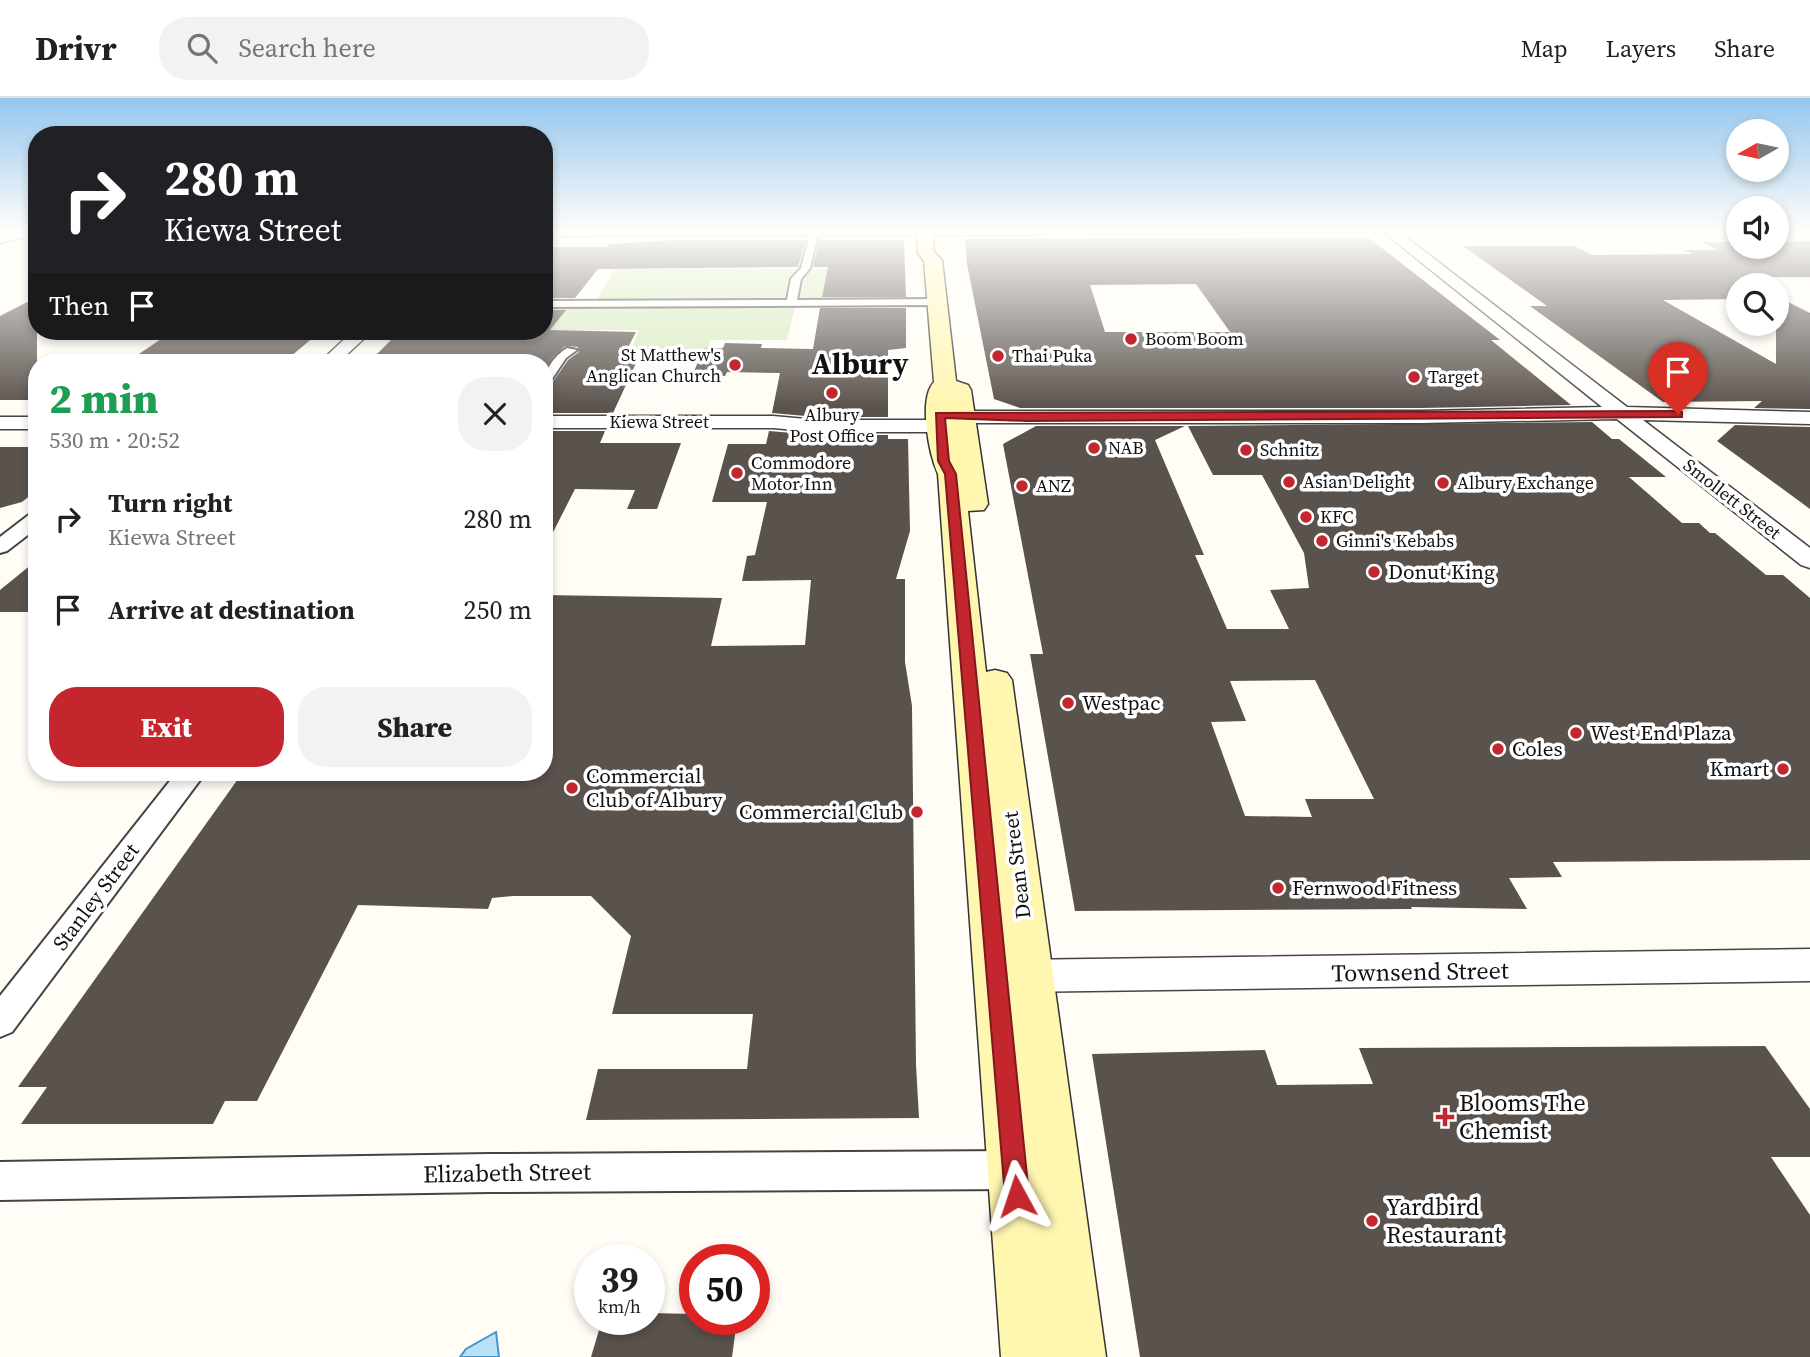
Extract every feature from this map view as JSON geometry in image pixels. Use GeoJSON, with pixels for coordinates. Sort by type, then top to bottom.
{"type":"FeatureCollection","features":[{"type":"Feature","properties":{"kind":"main road","name":"Dean Street"},"geometry":{"type":"LineString","coordinates":[[936,290],[944,383],[938,391],[953,421],[1033,1170],[1032,1357]]}},
{"type":"Feature","properties":{"kind":"main road","name":"Dean Street"},"geometry":{"type":"LineString","coordinates":[[1033,1170],[1075,1357]]}},
{"type":"Feature","properties":{"kind":"street"},"geometry":{"type":"LineString","coordinates":[[791,303],[794,290]]}},
{"type":"Feature","properties":{"kind":"street","name":"Smollett Street"},"geometry":{"type":"LineString","coordinates":[[1473,290],[1639,419],[1810,560]]}},
{"type":"Feature","properties":{"kind":"street"},"geometry":{"type":"LineString","coordinates":[[553,304],[937,303]]}},
{"type":"Feature","properties":{"kind":"street"},"geometry":{"type":"LineString","coordinates":[[338,354],[353,340]]}},
{"type":"Feature","properties":{"kind":"street"},"geometry":{"type":"LineString","coordinates":[[553,370],[562,356],[571,350]]}},
{"type":"Feature","properties":{"kind":"street","name":"Kiewa Street"},"geometry":{"type":"LineString","coordinates":[[553,422],[773,422],[817,426],[953,421],[1810,418]]}},
{"type":"Feature","properties":{"kind":"street","name":"Smollett Street"},"geometry":{"type":"LineString","coordinates":[[1639,419],[1810,538]]}},
{"type":"Feature","properties":{"kind":"street"},"geometry":{"type":"LineString","coordinates":[[0,424],[28,424]]}},
{"type":"Feature","properties":{"kind":"street"},"geometry":{"type":"LineString","coordinates":[[0,547],[28,525]]}},
{"type":"Feature","properties":{"kind":"street","name":"Stanley Street"},"geometry":{"type":"LineString","coordinates":[[0,1023],[185,781]]}},
{"type":"Feature","properties":{"kind":"street","name":"Townsend Street"},"geometry":{"type":"LineString","coordinates":[[1014,976],[1810,965]]}},
{"type":"Feature","properties":{"kind":"street","name":"Elizabeth Street"},"geometry":{"type":"LineString","coordinates":[[0,1181],[516,1172],[1033,1170]]}},
{"type":"Feature","properties":{"kind":"green space"},"geometry":{"type":"Polygon","coordinates":[[[603,290],[899,290],[899,306],[795,307],[787,340],[711,340],[707,350],[631,350],[639,330],[553,330],[553,307],[593,306],[603,290]]]}},
{"type":"Feature","properties":{"kind":"water"},"geometry":{"type":"Polygon","coordinates":[[[496,1332],[499,1357],[460,1357],[466,1349],[496,1332]]]}},
{"type":"Feature","properties":{"kind":"building"},"geometry":{"type":"Polygon","coordinates":[[[553,290],[582,290],[575,298],[553,298],[553,290]]]}},
{"type":"Feature","properties":{"kind":"building"},"geometry":{"type":"Polygon","coordinates":[[[823,290],[906,290],[906,297],[822,297],[823,290]]]}},
{"type":"Feature","properties":{"kind":"building"},"geometry":{"type":"Polygon","coordinates":[[[972,290],[1092,290],[1105,332],[1230,332],[1200,290],[1435,290],[1500,340],[1491,340],[1571,405],[1421,408],[1020,408],[994,399],[972,290]]]}},
{"type":"Feature","properties":{"kind":"building"},"geometry":{"type":"Polygon","coordinates":[[[1524,290],[1726,290],[1726,299],[1663,300],[1776,364],[1776,336],[1789,336],[1789,302],[1810,313],[1810,409],[1754,408],[1762,401],[1663,402],[1530,306],[1547,306],[1524,290]]]}},
{"type":"Feature","properties":{"kind":"building"},"geometry":{"type":"Polygon","coordinates":[[[28,302],[28,340],[37,340],[37,354],[28,354],[28,400],[0,400],[0,316],[28,302]]]}},
{"type":"Feature","properties":{"kind":"building"},"geometry":{"type":"Polygon","coordinates":[[[820,308],[906,308],[906,348],[888,350],[888,417],[817,417],[772,413],[780,373],[727,372],[725,376],[692,376],[704,348],[723,348],[725,343],[762,344],[761,348],[813,349],[820,308]]]}},
{"type":"Feature","properties":{"kind":"building"},"geometry":{"type":"Polygon","coordinates":[[[553,310],[566,310],[553,326],[553,310]]]}},
{"type":"Feature","properties":{"kind":"building"},"geometry":{"type":"Polygon","coordinates":[[[553,330],[636,332],[622,359],[638,359],[613,413],[553,413],[553,382],[568,360],[579,352],[578,347],[565,346],[553,357],[553,354],[377,354],[391,340],[553,340],[553,330]]]}},
{"type":"Feature","properties":{"kind":"building"},"geometry":{"type":"Polygon","coordinates":[[[160,340],[310,340],[294,354],[139,354],[160,340]]]}},
{"type":"Feature","properties":{"kind":"building"},"geometry":{"type":"Polygon","coordinates":[[[1592,422],[1612,439],[1619,439],[1666,477],[1629,477],[1682,523],[1699,523],[1766,575],[1783,575],[1810,598],[1810,860],[1553,862],[1562,877],[1509,878],[1527,909],[1411,907],[1412,909],[1075,911],[1030,654],[1043,654],[1003,444],[1036,426],[1185,426],[1155,440],[1204,555],[1195,555],[1227,629],[1289,629],[1270,590],[1309,588],[1304,553],[1262,475],[1213,475],[1188,426],[1592,422]],[[1315,680],[1230,681],[1246,721],[1211,722],[1245,816],[1312,817],[1305,799],[1374,799],[1315,680]]]}},
{"type":"Feature","properties":{"kind":"building"},"geometry":{"type":"Polygon","coordinates":[[[1735,425],[1810,427],[1810,509],[1717,441],[1735,425]]]}},
{"type":"Feature","properties":{"kind":"building"},"geometry":{"type":"Polygon","coordinates":[[[553,431],[605,431],[600,443],[681,443],[657,509],[627,509],[635,490],[575,489],[553,532],[553,431]]]}},
{"type":"Feature","properties":{"kind":"building"},"geometry":{"type":"Polygon","coordinates":[[[769,431],[817,435],[888,435],[888,439],[908,439],[910,531],[896,579],[905,579],[905,662],[912,706],[919,1118],[586,1120],[598,1069],[747,1069],[753,1014],[612,1014],[631,936],[591,896],[513,896],[492,898],[488,909],[358,905],[257,1101],[225,1101],[213,1124],[21,1124],[47,1087],[18,1087],[237,781],[553,781],[553,595],[722,598],[711,646],[805,645],[811,580],[742,581],[747,556],[755,555],[767,502],[712,502],[728,444],[766,444],[769,431]]]}},
{"type":"Feature","properties":{"kind":"building"},"geometry":{"type":"Polygon","coordinates":[[[0,447],[28,447],[28,497],[22,502],[0,508],[0,447]]]}},
{"type":"Feature","properties":{"kind":"building"},"geometry":{"type":"Polygon","coordinates":[[[28,567],[28,612],[0,612],[0,590],[28,567]]]}},
{"type":"Feature","properties":{"kind":"building"},"geometry":{"type":"Polygon","coordinates":[[[1765,1046],[1810,1109],[1810,1157],[1771,1157],[1810,1215],[1810,1357],[1140,1357],[1092,1054],[1265,1050],[1277,1085],[1373,1084],[1359,1048],[1765,1046]]]}},
{"type":"Feature","properties":{"kind":"building"},"geometry":{"type":"Polygon","coordinates":[[[665,1313],[679,1314],[679,1335],[735,1335],[732,1357],[591,1357],[598,1335],[665,1335],[665,1313]]]}},
{"type":"Feature","properties":{"kind":"place","name":"Boom Boom"},"geometry":{"type":"Point","coordinates":[1131,339]}},
{"type":"Feature","properties":{"kind":"place","name":"Thai Puka"},"geometry":{"type":"Point","coordinates":[998,356]}},
{"type":"Feature","properties":{"kind":"place","name":"St Matthew's Anglican Church"},"geometry":{"type":"Point","coordinates":[735,365]}},
{"type":"Feature","properties":{"kind":"place","name":"Target"},"geometry":{"type":"Point","coordinates":[1414,377]}},
{"type":"Feature","properties":{"kind":"place","name":"Albury Post Office"},"geometry":{"type":"Point","coordinates":[832,393]}},
{"type":"Feature","properties":{"kind":"place","name":"NAB"},"geometry":{"type":"Point","coordinates":[1094,448]}},
{"type":"Feature","properties":{"kind":"place","name":"Schnitz"},"geometry":{"type":"Point","coordinates":[1246,450]}},
{"type":"Feature","properties":{"kind":"place","name":"Commodore Motor Inn"},"geometry":{"type":"Point","coordinates":[737,473]}},
{"type":"Feature","properties":{"kind":"place","name":"Asian Delight"},"geometry":{"type":"Point","coordinates":[1289,482]}},
{"type":"Feature","properties":{"kind":"place","name":"Albury Exchange"},"geometry":{"type":"Point","coordinates":[1443,483]}},
{"type":"Feature","properties":{"kind":"place","name":"ANZ"},"geometry":{"type":"Point","coordinates":[1022,486]}},
{"type":"Feature","properties":{"kind":"place","name":"KFC"},"geometry":{"type":"Point","coordinates":[1306,517]}},
{"type":"Feature","properties":{"kind":"place","name":"Ginni's Kebabs"},"geometry":{"type":"Point","coordinates":[1322,541]}},
{"type":"Feature","properties":{"kind":"place","name":"Donut King"},"geometry":{"type":"Point","coordinates":[1374,572]}},
{"type":"Feature","properties":{"kind":"place","name":"Westpac"},"geometry":{"type":"Point","coordinates":[1068,703]}},
{"type":"Feature","properties":{"kind":"place","name":"West End Plaza"},"geometry":{"type":"Point","coordinates":[1576,733]}},
{"type":"Feature","properties":{"kind":"place","name":"Coles"},"geometry":{"type":"Point","coordinates":[1498,749]}},
{"type":"Feature","properties":{"kind":"place","name":"Kmart"},"geometry":{"type":"Point","coordinates":[1783,769]}},
{"type":"Feature","properties":{"kind":"place","name":"Commercial Club of Albury"},"geometry":{"type":"Point","coordinates":[572,788]}},
{"type":"Feature","properties":{"kind":"place","name":"Commercial Club"},"geometry":{"type":"Point","coordinates":[917,812]}},
{"type":"Feature","properties":{"kind":"place","name":"Fernwood Fitness"},"geometry":{"type":"Point","coordinates":[1278,888]}},
{"type":"Feature","properties":{"kind":"place","name":"Blooms The Chemist"},"geometry":{"type":"Point","coordinates":[1445,1117]}},
{"type":"Feature","properties":{"kind":"place","name":"Yardbird Restaurant"},"geometry":{"type":"Point","coordinates":[1372,1221]}},
{"type":"Feature","properties":{"kind":"district","name":"Albury"},"geometry":{"type":"Point","coordinates":[860,364]}},
{"type":"Feature","properties":{"kind":"route"},"geometry":{"type":"LineString","coordinates":[[1017,1196],[951,474],[943,461],[940,415],[1027,418],[1678,414]]}}]}
